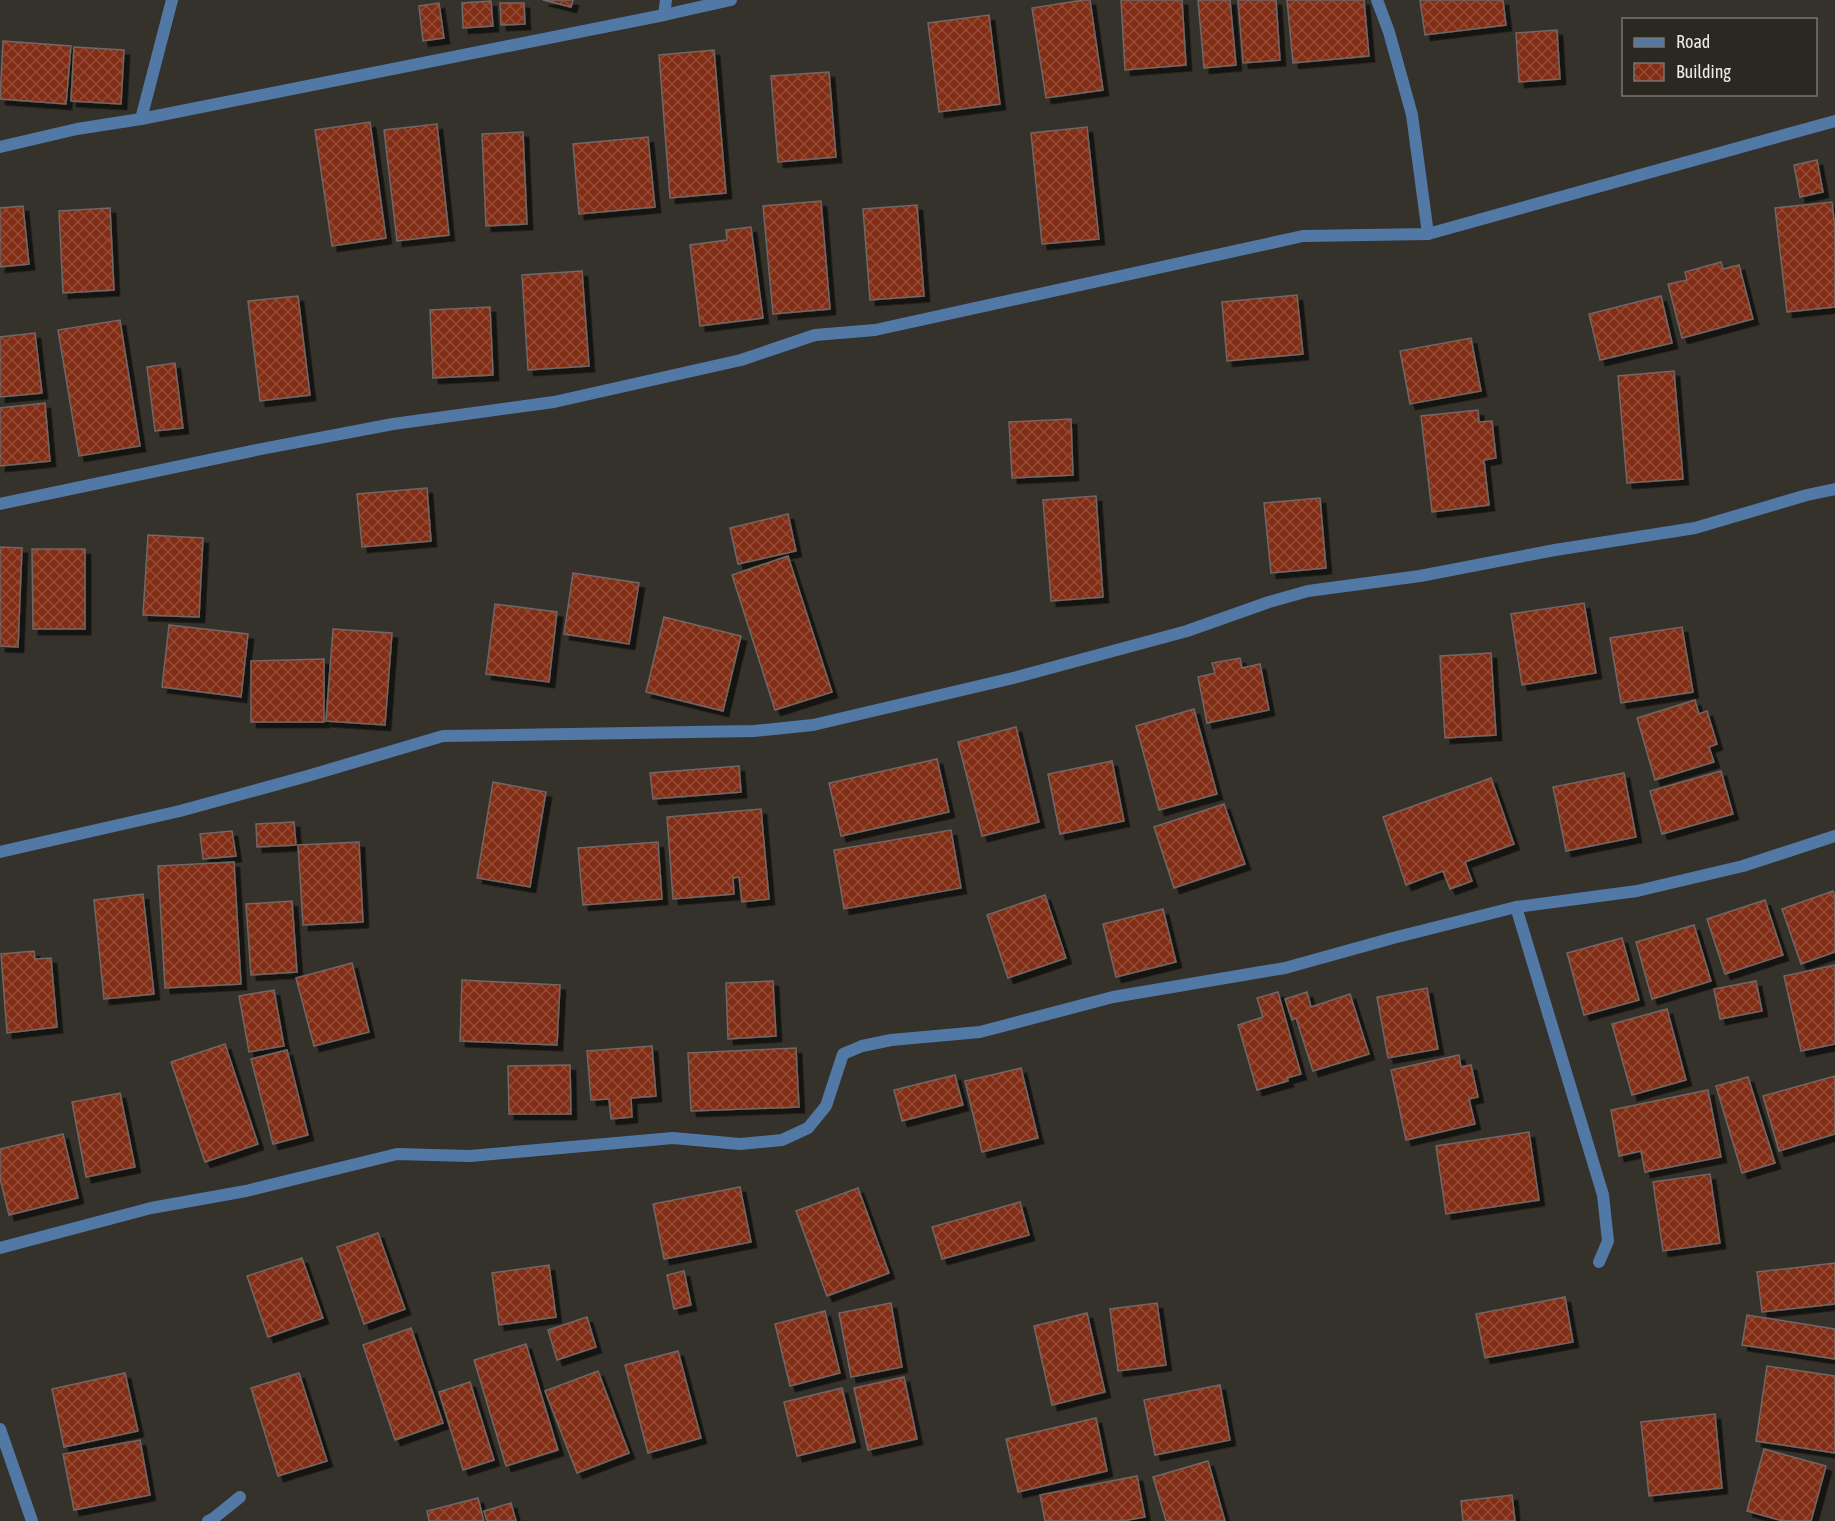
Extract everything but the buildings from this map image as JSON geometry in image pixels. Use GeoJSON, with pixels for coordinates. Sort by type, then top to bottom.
{"type":"FeatureCollection","features":[{"type":"Feature","properties":{"kind":"street"},"geometry":{"type":"LineString","coordinates":[[141,119],[172,0]]}},
{"type":"Feature","properties":{"kind":"street"},"geometry":{"type":"LineString","coordinates":[[664,15],[666,0]]}},
{"type":"Feature","properties":{"kind":"street"},"geometry":{"type":"LineString","coordinates":[[0,147],[77,129],[141,119],[730,0]]}},
{"type":"Feature","properties":{"kind":"street"},"geometry":{"type":"LineString","coordinates":[[1377,0],[1389,32],[1412,115],[1428,234]]}},
{"type":"Feature","properties":{"kind":"street"},"geometry":{"type":"LineString","coordinates":[[0,504],[256,450],[393,424],[554,402],[741,360],[815,335],[875,330],[1303,236],[1428,234],[1835,121]]}},
{"type":"Feature","properties":{"kind":"street"},"geometry":{"type":"LineString","coordinates":[[0,852],[180,811],[442,736],[753,731],[813,725],[1017,677],[1187,631],[1308,591],[1420,576],[1556,550],[1695,528],[1806,495],[1835,489]]}},
{"type":"Feature","properties":{"kind":"street"},"geometry":{"type":"LineString","coordinates":[[0,1248],[151,1208],[246,1191],[397,1154],[470,1156],[673,1138],[740,1144],[782,1140],[808,1128],[826,1106],[843,1054],[862,1046],[891,1040],[980,1032],[1113,997],[1285,968],[1516,907],[1637,891],[1743,866],[1835,836]]}},
{"type":"Feature","properties":{"kind":"street"},"geometry":{"type":"LineString","coordinates":[[1516,907],[1603,1195],[1608,1241],[1599,1262]]}},
{"type":"Feature","properties":{"kind":"street"},"geometry":{"type":"LineString","coordinates":[[0,1429],[32,1521]]}},
{"type":"Feature","properties":{"kind":"street"},"geometry":{"type":"LineString","coordinates":[[208,1521],[240,1497]]}}]}
